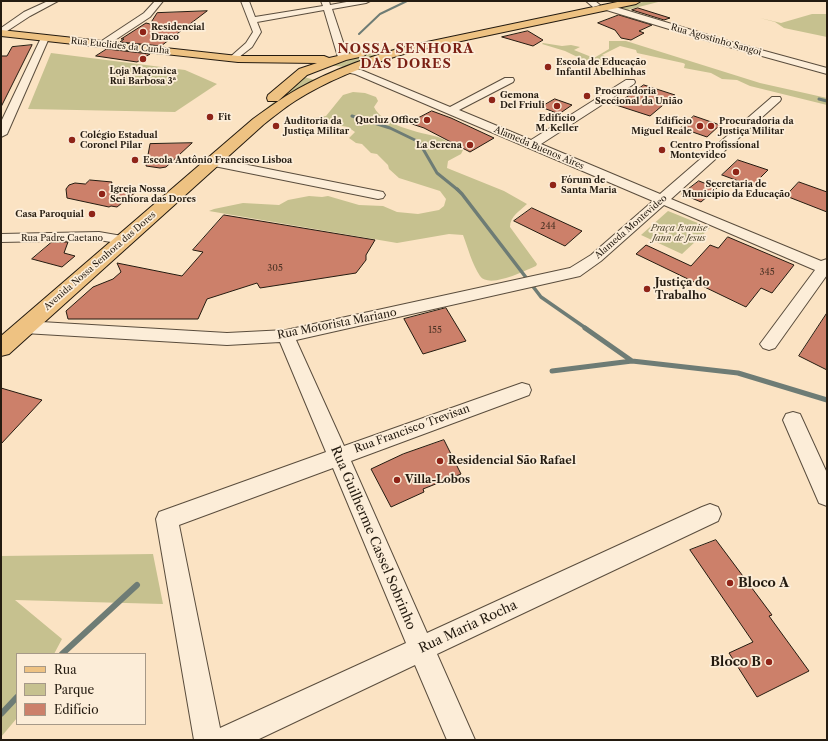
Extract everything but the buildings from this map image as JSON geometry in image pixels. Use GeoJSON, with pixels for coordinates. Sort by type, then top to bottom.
{"type":"FeatureCollection","features":[{"type":"Feature","properties":{"kind":"main road","name":"Avenida Nossa Senhora das Dores"},"geometry":{"type":"LineString","coordinates":[[1,348],[117,239],[303,72],[344,57],[443,38],[602,4],[636,1]]}},
{"type":"Feature","properties":{"kind":"main road","name":"Avenida Nossa Senhora das Dores"},"geometry":{"type":"LineString","coordinates":[[1,331],[212,162],[267,114],[291,98],[348,70],[384,56],[412,48],[602,4]]}},
{"type":"Feature","properties":{"kind":"main road","name":"Rua Euclides da Cunha"},"geometry":{"type":"LineString","coordinates":[[1,32],[236,59],[282,60],[344,57]]}},
{"type":"Feature","properties":{"kind":"main road","name":"Rua Euclides da Cunha"},"geometry":{"type":"LineString","coordinates":[[236,59],[272,70],[303,72],[331,78]]}},
{"type":"Feature","properties":{"kind":"main road","name":"Rua Euclides da Cunha"},"geometry":{"type":"LineString","coordinates":[[282,60],[348,70]]}},
{"type":"Feature","properties":{"kind":"main road"},"geometry":{"type":"LineString","coordinates":[[272,70],[282,90]]}},
{"type":"Feature","properties":{"kind":"street"},"geometry":{"type":"LineString","coordinates":[[1,32],[27,14],[54,1]]}},
{"type":"Feature","properties":{"kind":"street"},"geometry":{"type":"LineString","coordinates":[[103,44],[147,15],[158,1]]}},
{"type":"Feature","properties":{"kind":"street"},"geometry":{"type":"LineString","coordinates":[[236,59],[255,37],[257,29],[245,1]]}},
{"type":"Feature","properties":{"kind":"street"},"geometry":{"type":"LineString","coordinates":[[252,20],[326,4],[366,1]]}},
{"type":"Feature","properties":{"kind":"street"},"geometry":{"type":"LineString","coordinates":[[326,4],[344,57]]}},
{"type":"Feature","properties":{"kind":"street","name":"Rua Agostinho Sangoi"},"geometry":{"type":"LineString","coordinates":[[602,4],[725,43],[827,71]]}},
{"type":"Feature","properties":{"kind":"street"},"geometry":{"type":"LineString","coordinates":[[1,134],[45,38]]}},
{"type":"Feature","properties":{"kind":"street","name":"Alameda Buenos Aires"},"geometry":{"type":"LineString","coordinates":[[348,70],[358,72],[662,200],[826,267]]}},
{"type":"Feature","properties":{"kind":"street","name":"Alameda Buenos Aires"},"geometry":{"type":"LineString","coordinates":[[331,78],[354,76],[384,83]]}},
{"type":"Feature","properties":{"kind":"street"},"geometry":{"type":"LineString","coordinates":[[450,111],[509,80]]}},
{"type":"Feature","properties":{"kind":"street"},"geometry":{"type":"LineString","coordinates":[[532,145],[630,82]]}},
{"type":"Feature","properties":{"kind":"street","name":"Alameda Montevideo"},"geometry":{"type":"LineString","coordinates":[[550,278],[575,272],[584,268],[776,98]]}},
{"type":"Feature","properties":{"kind":"street"},"geometry":{"type":"LineString","coordinates":[[212,162],[378,195]]}},
{"type":"Feature","properties":{"kind":"street","name":"Rua Padre Caetano"},"geometry":{"type":"LineString","coordinates":[[1,238],[99,236],[117,239]]}},
{"type":"Feature","properties":{"kind":"street"},"geometry":{"type":"LineString","coordinates":[[769,344],[826,267]]}},
{"type":"Feature","properties":{"kind":"street","name":"Rua Motorista Mariano"},"geometry":{"type":"LineString","coordinates":[[24,327],[226,339],[286,336],[550,278]]}},
{"type":"Feature","properties":{"kind":"street","name":"Rua Guilherme Cassel Sobrinho"},"geometry":{"type":"LineString","coordinates":[[286,336],[460,740]]}},
{"type":"Feature","properties":{"kind":"street","name":"Rua Francisco Trevisan"},"geometry":{"type":"LineString","coordinates":[[208,740],[166,519],[522,390]]}},
{"type":"Feature","properties":{"kind":"street"},"geometry":{"type":"LineString","coordinates":[[793,420],[827,496]]}},
{"type":"Feature","properties":{"kind":"street","name":"Rua Maria Rocha"},"geometry":{"type":"LineString","coordinates":[[226,740],[710,514]]}},
{"type":"Feature","properties":{"kind":"green space"},"geometry":{"type":"Polygon","coordinates":[[[648,1],[662,1],[627,10],[617,7],[648,1]]]}},
{"type":"Feature","properties":{"kind":"green space"},"geometry":{"type":"Polygon","coordinates":[[[812,14],[827,14],[827,37],[784,28],[775,22],[760,18],[781,23],[812,14]]]}},
{"type":"Feature","properties":{"kind":"green space"},"geometry":{"type":"Polygon","coordinates":[[[609,41],[626,41],[760,83],[827,98],[827,105],[750,86],[737,80],[722,79],[711,73],[684,68],[685,64],[683,63],[637,53],[636,50],[620,46],[602,55],[614,60],[602,67],[596,66],[565,51],[542,44],[562,46],[571,45],[580,47],[574,50],[594,58],[609,49],[609,41]]]}},
{"type":"Feature","properties":{"kind":"green space"},"geometry":{"type":"Polygon","coordinates":[[[425,43],[375,56],[345,67],[326,65],[353,57],[425,43]]]}},
{"type":"Feature","properties":{"kind":"green space"},"geometry":{"type":"Polygon","coordinates":[[[51,53],[185,70],[217,84],[175,112],[28,109],[51,53]]]}},
{"type":"Feature","properties":{"kind":"green space"},"geometry":{"type":"Polygon","coordinates":[[[304,77],[315,80],[238,135],[235,134],[304,77]]]}},
{"type":"Feature","properties":{"kind":"green space"},"geometry":{"type":"Polygon","coordinates":[[[353,92],[365,93],[376,97],[378,101],[374,107],[379,114],[393,124],[438,137],[463,150],[461,154],[448,161],[447,168],[504,191],[527,204],[514,217],[510,223],[510,227],[537,264],[536,266],[507,278],[491,281],[484,280],[480,276],[472,261],[463,235],[449,234],[397,243],[209,211],[243,203],[279,205],[288,200],[309,196],[328,196],[359,205],[383,206],[397,212],[418,214],[439,210],[444,206],[446,199],[440,191],[399,178],[389,169],[388,165],[377,154],[371,153],[362,144],[356,143],[349,138],[355,132],[348,127],[315,121],[313,118],[326,116],[343,95],[353,92]]]}},
{"type":"Feature","properties":{"kind":"green space","name":"Praça Ivanise Jann de Jesus"},"geometry":{"type":"Polygon","coordinates":[[[668,211],[710,228],[682,254],[641,235],[668,211]]]}},
{"type":"Feature","properties":{"kind":"green space"},"geometry":{"type":"Polygon","coordinates":[[[153,554],[163,604],[15,600],[62,639],[55,653],[16,653],[16,719],[1,737],[1,556],[153,554]]]}},
{"type":"Feature","properties":{"kind":"waterway"},"geometry":{"type":"LineString","coordinates":[[359,34],[380,14],[407,1]]}},
{"type":"Feature","properties":{"kind":"waterway"},"geometry":{"type":"LineString","coordinates":[[819,99],[827,101]]}},
{"type":"Feature","properties":{"kind":"waterway"},"geometry":{"type":"LineString","coordinates":[[352,116],[390,128],[419,142],[437,173],[458,190]]}},
{"type":"Feature","properties":{"kind":"waterway"},"geometry":{"type":"LineString","coordinates":[[458,190],[541,297],[587,329]]}},
{"type":"Feature","properties":{"kind":"waterway"},"geometry":{"type":"LineString","coordinates":[[585,328],[632,361]]}},
{"type":"Feature","properties":{"kind":"waterway"},"geometry":{"type":"LineString","coordinates":[[552,371],[632,361]]}},
{"type":"Feature","properties":{"kind":"waterway"},"geometry":{"type":"LineString","coordinates":[[632,361],[738,373],[827,400]]}},
{"type":"Feature","properties":{"kind":"waterway"},"geometry":{"type":"LineString","coordinates":[[63,653],[137,585]]}},
{"type":"Feature","properties":{"kind":"waterway"},"geometry":{"type":"LineString","coordinates":[[1,714],[16,698]]}},
{"type":"Feature","properties":{"kind":"place","name":"Residencial Draco"},"geometry":{"type":"Point","coordinates":[143,32]}},
{"type":"Feature","properties":{"kind":"place","name":"Loja Maçonica Rui Barbosa 3ª"},"geometry":{"type":"Point","coordinates":[143,59]}},
{"type":"Feature","properties":{"kind":"place","name":"Escola de Educação Infantil Abelhinhas"},"geometry":{"type":"Point","coordinates":[548,67]}},
{"type":"Feature","properties":{"kind":"place","name":"Procuradoria Seccional da União"},"geometry":{"type":"Point","coordinates":[587,96]}},
{"type":"Feature","properties":{"kind":"place","name":"Gemona Del Friuli"},"geometry":{"type":"Point","coordinates":[492,100]}},
{"type":"Feature","properties":{"kind":"place","name":"Edifício M. Keller"},"geometry":{"type":"Point","coordinates":[557,106]}},
{"type":"Feature","properties":{"kind":"place","name":"Fit"},"geometry":{"type":"Point","coordinates":[210,117]}},
{"type":"Feature","properties":{"kind":"place","name":"Queluz Office"},"geometry":{"type":"Point","coordinates":[427,120]}},
{"type":"Feature","properties":{"kind":"place","name":"Auditoria da Justiça Militar"},"geometry":{"type":"Point","coordinates":[276,126]}},
{"type":"Feature","properties":{"kind":"place","name":"Edifício Miguel Reale"},"geometry":{"type":"Point","coordinates":[700,126]}},
{"type":"Feature","properties":{"kind":"place","name":"Procuradoria da Justiça Militar"},"geometry":{"type":"Point","coordinates":[711,126]}},
{"type":"Feature","properties":{"kind":"place","name":"Colégio Estadual Coronel Pilar"},"geometry":{"type":"Point","coordinates":[72,140]}},
{"type":"Feature","properties":{"kind":"place","name":"La Serena"},"geometry":{"type":"Point","coordinates":[470,145]}},
{"type":"Feature","properties":{"kind":"place","name":"Centro Profissional Montevideo"},"geometry":{"type":"Point","coordinates":[662,150]}},
{"type":"Feature","properties":{"kind":"place","name":"Escola Antônio Francisco Lisboa"},"geometry":{"type":"Point","coordinates":[135,160]}},
{"type":"Feature","properties":{"kind":"place","name":"Secretaria de Município da Educação"},"geometry":{"type":"Point","coordinates":[736,172]}},
{"type":"Feature","properties":{"kind":"place","name":"Fórum de Santa Maria"},"geometry":{"type":"Point","coordinates":[553,185]}},
{"type":"Feature","properties":{"kind":"place","name":"Igreja Nossa Senhora das Dores"},"geometry":{"type":"Point","coordinates":[102,194]}},
{"type":"Feature","properties":{"kind":"place","name":"Casa Paroquial"},"geometry":{"type":"Point","coordinates":[92,214]}},
{"type":"Feature","properties":{"kind":"place","name":"Justiça do Trabalho"},"geometry":{"type":"Point","coordinates":[647,289]}},
{"type":"Feature","properties":{"kind":"place","name":"Residencial São Rafael"},"geometry":{"type":"Point","coordinates":[440,461]}},
{"type":"Feature","properties":{"kind":"place","name":"Villa-Lobos"},"geometry":{"type":"Point","coordinates":[397,480]}},
{"type":"Feature","properties":{"kind":"place","name":"Bloco A"},"geometry":{"type":"Point","coordinates":[730,583]}},
{"type":"Feature","properties":{"kind":"place","name":"Bloco B"},"geometry":{"type":"Point","coordinates":[769,662]}},
{"type":"Feature","properties":{"kind":"district","name":"NOSSA SENHORA DAS DORES"},"geometry":{"type":"Point","coordinates":[406,56]}}]}
